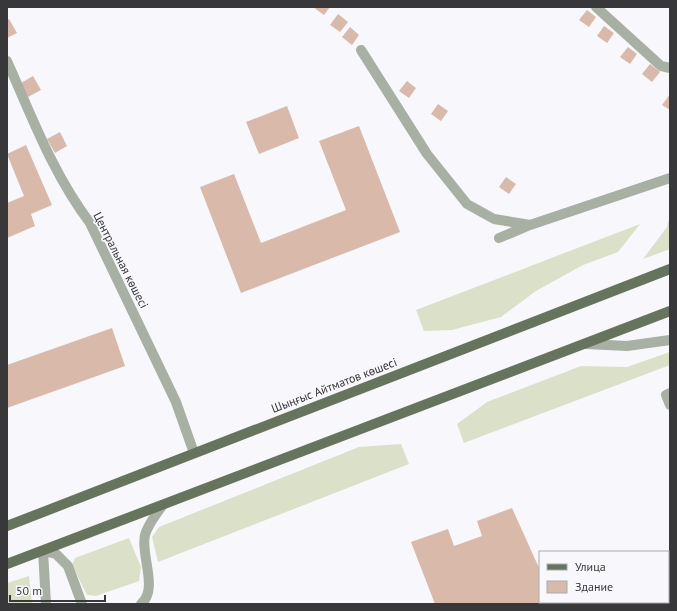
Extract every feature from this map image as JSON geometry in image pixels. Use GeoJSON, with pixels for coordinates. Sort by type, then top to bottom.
{"type":"FeatureCollection","features":[{"type":"Feature","properties":{"kind":"main road","name":"Шыңғыс Айтматов көшесі"},"geometry":{"type":"LineString","coordinates":[[7,526],[670,269]]}},
{"type":"Feature","properties":{"kind":"main road"},"geometry":{"type":"LineString","coordinates":[[7,564],[670,312]]}},
{"type":"Feature","properties":{"kind":"street"},"geometry":{"type":"LineString","coordinates":[[596,7],[661,66],[670,68]]}},
{"type":"Feature","properties":{"kind":"street"},"geometry":{"type":"LineString","coordinates":[[360,50],[427,154],[467,204],[494,219],[530,225]]}},
{"type":"Feature","properties":{"kind":"street","name":"Центральная көшесі"},"geometry":{"type":"LineString","coordinates":[[7,61],[55,169],[70,198],[90,223],[176,402],[194,453]]}},
{"type":"Feature","properties":{"kind":"street"},"geometry":{"type":"LineString","coordinates":[[499,238],[530,225],[670,178]]}},
{"type":"Feature","properties":{"kind":"street"},"geometry":{"type":"LineString","coordinates":[[586,344],[627,346],[670,340]]}},
{"type":"Feature","properties":{"kind":"street"},"geometry":{"type":"LineString","coordinates":[[670,393],[666,395],[670,405]]}},
{"type":"Feature","properties":{"kind":"street"},"geometry":{"type":"LineString","coordinates":[[141,604],[149,593],[145,536],[151,522],[162,506]]}},
{"type":"Feature","properties":{"kind":"street"},"geometry":{"type":"LineString","coordinates":[[46,604],[43,551],[56,554],[68,566],[82,604]]}},
{"type":"Feature","properties":{"kind":"green space"},"geometry":{"type":"Polygon","coordinates":[[[670,215],[670,249],[643,259],[667,227],[670,215]]]}},
{"type":"Feature","properties":{"kind":"green space"},"geometry":{"type":"Polygon","coordinates":[[[640,224],[618,252],[583,265],[536,291],[501,317],[452,330],[424,331],[416,310],[640,224]]]}},
{"type":"Feature","properties":{"kind":"green space"},"geometry":{"type":"Polygon","coordinates":[[[670,352],[670,365],[464,443],[457,424],[487,402],[581,366],[627,367],[670,352]]]}},
{"type":"Feature","properties":{"kind":"green space"},"geometry":{"type":"Polygon","coordinates":[[[401,444],[409,464],[158,562],[152,537],[159,527],[359,447],[401,444]]]}},
{"type":"Feature","properties":{"kind":"green space"},"geometry":{"type":"Polygon","coordinates":[[[129,538],[141,567],[139,581],[96,596],[87,595],[72,565],[75,558],[129,538]]]}},
{"type":"Feature","properties":{"kind":"green space"},"geometry":{"type":"Polygon","coordinates":[[[29,576],[32,604],[7,604],[7,583],[29,576]]]}},
{"type":"Feature","properties":{"kind":"building"},"geometry":{"type":"Polygon","coordinates":[[[313,7],[330,7],[324,15],[313,7]]]}},
{"type":"Feature","properties":{"kind":"building"},"geometry":{"type":"Polygon","coordinates":[[[587,10],[596,17],[589,27],[579,20],[587,10]]]}},
{"type":"Feature","properties":{"kind":"building"},"geometry":{"type":"Polygon","coordinates":[[[338,14],[348,22],[340,32],[330,25],[338,14]]]}},
{"type":"Feature","properties":{"kind":"building"},"geometry":{"type":"Polygon","coordinates":[[[9,19],[17,33],[7,38],[7,20],[9,19]]]}},
{"type":"Feature","properties":{"kind":"building"},"geometry":{"type":"Polygon","coordinates":[[[604,26],[614,33],[607,43],[597,36],[604,26]]]}},
{"type":"Feature","properties":{"kind":"building"},"geometry":{"type":"Polygon","coordinates":[[[350,27],[359,35],[352,45],[342,37],[350,27]]]}},
{"type":"Feature","properties":{"kind":"building"},"geometry":{"type":"Polygon","coordinates":[[[628,47],[637,54],[630,64],[620,57],[628,47]]]}},
{"type":"Feature","properties":{"kind":"building"},"geometry":{"type":"Polygon","coordinates":[[[650,64],[660,72],[652,82],[642,74],[650,64]]]}},
{"type":"Feature","properties":{"kind":"building"},"geometry":{"type":"Polygon","coordinates":[[[33,76],[41,90],[28,97],[21,83],[33,76]]]}},
{"type":"Feature","properties":{"kind":"building"},"geometry":{"type":"Polygon","coordinates":[[[407,81],[416,88],[409,98],[399,91],[407,81]]]}},
{"type":"Feature","properties":{"kind":"building"},"geometry":{"type":"Polygon","coordinates":[[[670,94],[670,110],[662,105],[670,94]]]}},
{"type":"Feature","properties":{"kind":"building"},"geometry":{"type":"Polygon","coordinates":[[[438,104],[448,111],[441,121],[431,114],[438,104]]]}},
{"type":"Feature","properties":{"kind":"building"},"geometry":{"type":"Polygon","coordinates":[[[287,106],[299,138],[259,154],[246,122],[287,106]]]}},
{"type":"Feature","properties":{"kind":"building"},"geometry":{"type":"Polygon","coordinates":[[[359,126],[400,232],[241,293],[200,187],[234,174],[261,243],[346,210],[319,141],[359,126]]]}},
{"type":"Feature","properties":{"kind":"building"},"geometry":{"type":"Polygon","coordinates":[[[60,132],[67,146],[55,153],[47,139],[60,132]]]}},
{"type":"Feature","properties":{"kind":"building"},"geometry":{"type":"Polygon","coordinates":[[[26,145],[52,205],[31,214],[35,226],[7,238],[7,203],[24,196],[7,154],[26,145]]]}},
{"type":"Feature","properties":{"kind":"building"},"geometry":{"type":"Polygon","coordinates":[[[506,177],[516,184],[509,194],[499,187],[506,177]]]}},
{"type":"Feature","properties":{"kind":"building"},"geometry":{"type":"Polygon","coordinates":[[[112,328],[125,366],[7,408],[7,365],[112,328]]]}},
{"type":"Feature","properties":{"kind":"building"},"geometry":{"type":"Polygon","coordinates":[[[512,508],[539,568],[539,603],[546,603],[435,604],[411,542],[448,529],[454,546],[482,536],[477,521],[512,508]]]}}]}
